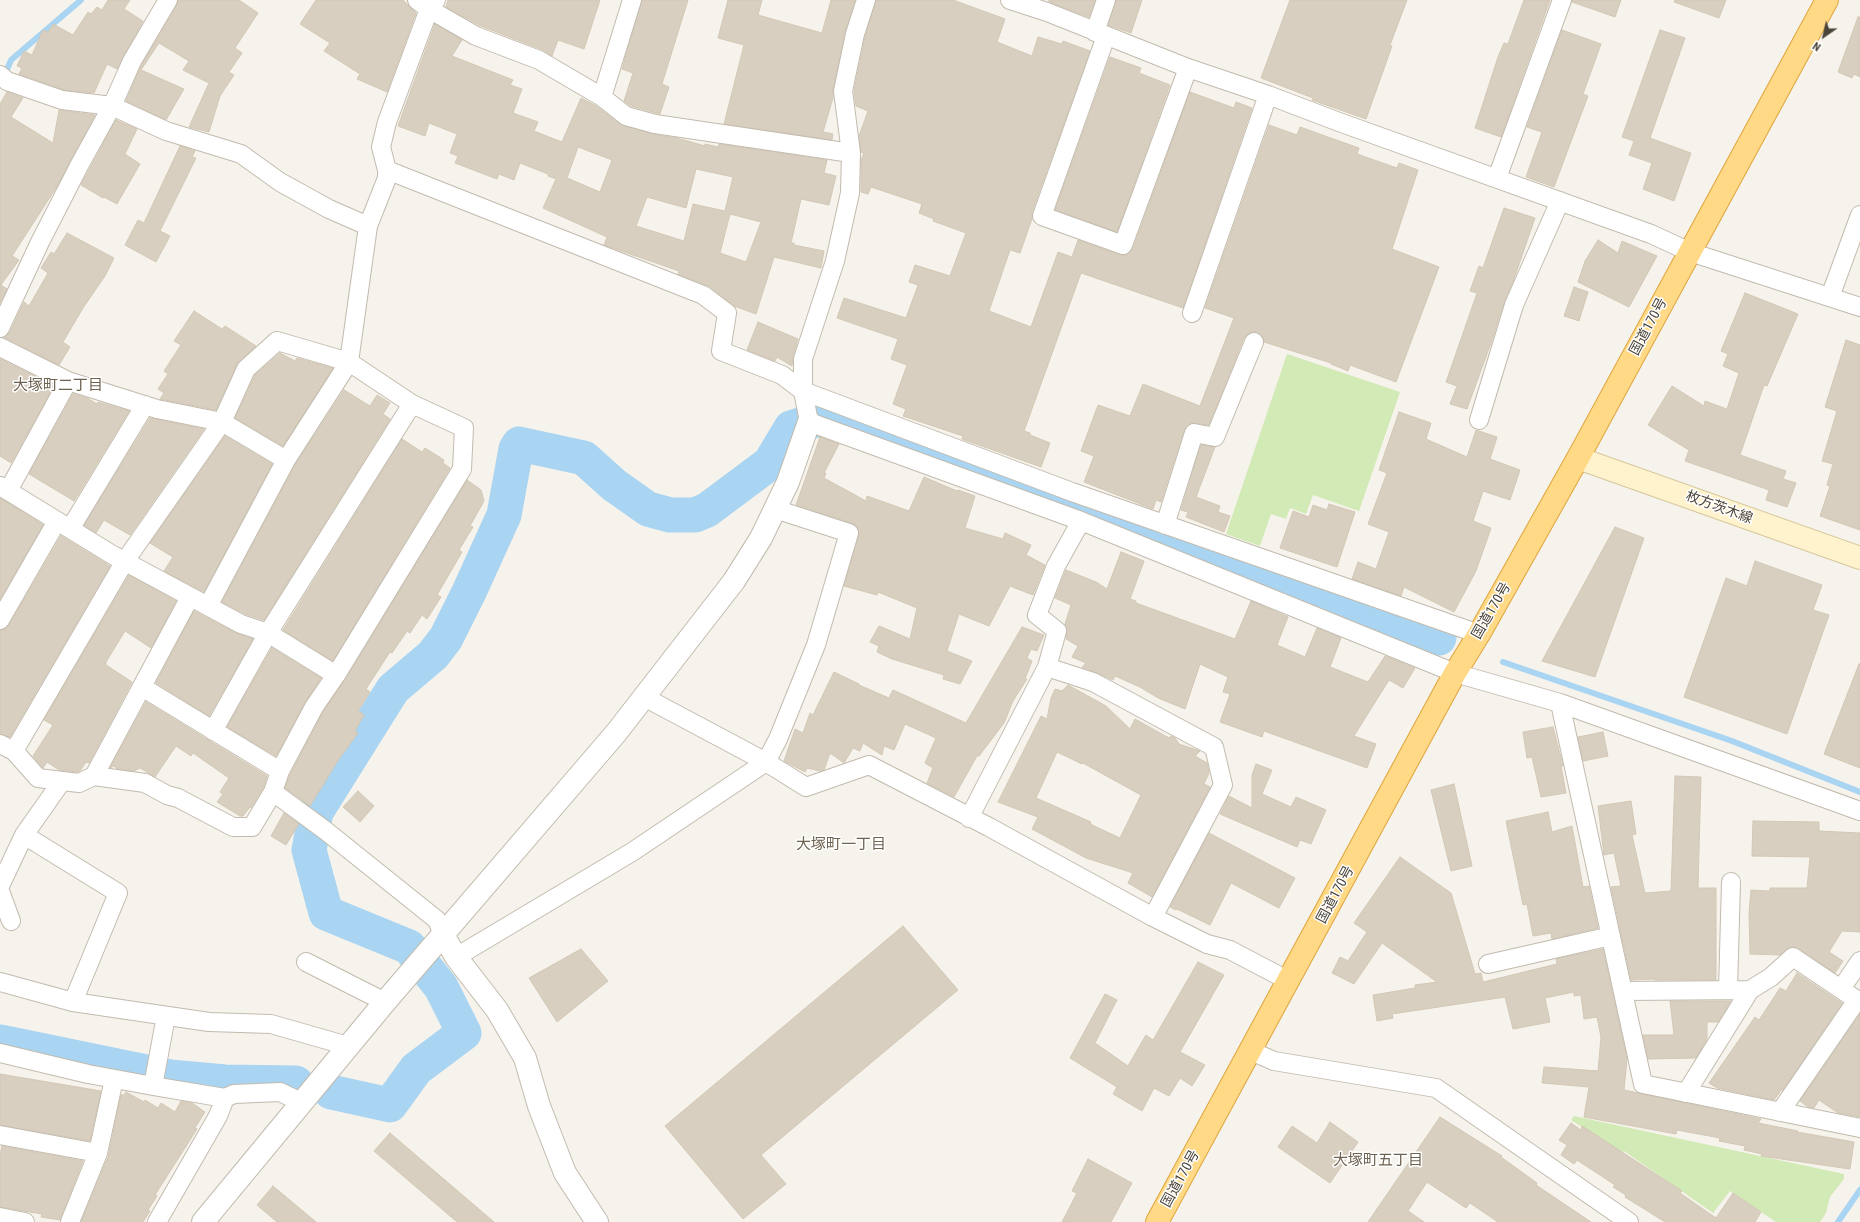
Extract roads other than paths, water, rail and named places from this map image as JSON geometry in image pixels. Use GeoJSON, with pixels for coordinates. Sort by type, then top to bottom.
{"type":"FeatureCollection","features":[{"type":"Feature","properties":{"kind":"highway","name":"国道170号"},"geometry":{"type":"LineString","coordinates":[[1157,1222],[1455,673],[1479,634],[1578,458],[1827,0]]}},
{"type":"Feature","properties":{"kind":"main road","name":"枚方茨木線"},"geometry":{"type":"LineString","coordinates":[[1578,458],[1860,558]]}},
{"type":"Feature","properties":{"kind":"street"},"geometry":{"type":"LineString","coordinates":[[0,328],[40,242],[112,106],[132,61],[168,0]]}},
{"type":"Feature","properties":{"kind":"street"},"geometry":{"type":"LineString","coordinates":[[602,97],[632,0]]}},
{"type":"Feature","properties":{"kind":"street"},"geometry":{"type":"LineString","coordinates":[[203,1222],[385,1002],[616,733],[734,581],[761,538],[788,482],[809,422],[803,391],[804,359],[835,262],[850,192],[851,153],[843,91],[855,34],[866,0]]}},
{"type":"Feature","properties":{"kind":"street"},"geometry":{"type":"LineString","coordinates":[[1010,0],[1050,6],[1100,34],[1188,68],[1268,95],[1338,122],[1651,234],[1690,252],[1860,307]]}},
{"type":"Feature","properties":{"kind":"street"},"geometry":{"type":"LineString","coordinates":[[1106,0],[1100,34],[1042,216],[1124,245],[1188,68]]}},
{"type":"Feature","properties":{"kind":"street"},"geometry":{"type":"LineString","coordinates":[[1497,178],[1562,0]]}},
{"type":"Feature","properties":{"kind":"street"},"geometry":{"type":"LineString","coordinates":[[208,606],[286,460],[349,362],[368,226],[387,178],[387,170],[381,147],[387,122],[428,3],[476,36],[539,60],[602,97],[626,116],[655,124],[851,153]]}},
{"type":"Feature","properties":{"kind":"street"},"geometry":{"type":"LineString","coordinates":[[0,75],[7,81],[62,100],[112,106],[166,131],[241,154],[280,182],[329,209],[368,226]]}},
{"type":"Feature","properties":{"kind":"street"},"geometry":{"type":"LineString","coordinates":[[1192,313],[1268,95]]}},
{"type":"Feature","properties":{"kind":"street"},"geometry":{"type":"LineString","coordinates":[[387,170],[703,295],[727,313],[721,352],[782,374],[803,391],[1072,492],[1479,634]]}},
{"type":"Feature","properties":{"kind":"street"},"geometry":{"type":"LineString","coordinates":[[1479,420],[1514,305],[1560,201]]}},
{"type":"Feature","properties":{"kind":"street"},"geometry":{"type":"LineString","coordinates":[[1830,297],[1860,214]]}},
{"type":"Feature","properties":{"kind":"street"},"geometry":{"type":"LineString","coordinates":[[277,341],[349,362],[412,404],[464,428],[462,469],[336,675],[314,707],[280,771],[273,792],[252,827],[233,827],[178,798],[167,795],[145,783],[94,776],[79,783],[38,778],[7,747],[124,562],[222,422],[246,369],[277,341]]}},
{"type":"Feature","properties":{"kind":"street"},"geometry":{"type":"LineString","coordinates":[[1166,525],[1194,433],[1215,437],[1254,342]]}},
{"type":"Feature","properties":{"kind":"street"},"geometry":{"type":"LineString","coordinates":[[0,347],[68,381],[145,405],[222,422],[286,460]]}},
{"type":"Feature","properties":{"kind":"street"},"geometry":{"type":"LineString","coordinates":[[68,381],[4,489],[124,562],[241,624],[268,634],[336,675]]}},
{"type":"Feature","properties":{"kind":"street"},"geometry":{"type":"LineString","coordinates":[[213,731],[268,634],[412,404]]}},
{"type":"Feature","properties":{"kind":"street"},"geometry":{"type":"LineString","coordinates":[[0,620],[145,405]]}},
{"type":"Feature","properties":{"kind":"street"},"geometry":{"type":"LineString","coordinates":[[809,422],[1081,521],[1455,673],[1560,703],[1860,811]]}},
{"type":"Feature","properties":{"kind":"street"},"geometry":{"type":"LineString","coordinates":[[456,957],[632,852],[766,762],[778,739],[816,645],[849,533],[775,509]]}},
{"type":"Feature","properties":{"kind":"street"},"geometry":{"type":"LineString","coordinates":[[969,818],[1047,666],[1057,631],[1037,615],[1056,566],[1081,521]]}},
{"type":"Feature","properties":{"kind":"street"},"geometry":{"type":"LineString","coordinates":[[94,776],[190,597]]}},
{"type":"Feature","properties":{"kind":"street"},"geometry":{"type":"LineString","coordinates":[[1047,666],[1093,682],[1214,747],[1223,785],[1153,917]]}},
{"type":"Feature","properties":{"kind":"street"},"geometry":{"type":"LineString","coordinates":[[142,687],[280,771]]}},
{"type":"Feature","properties":{"kind":"street"},"geometry":{"type":"LineString","coordinates":[[644,697],[766,762],[806,787],[869,765],[1153,917],[1207,944],[1230,950],[1289,981]]}},
{"type":"Feature","properties":{"kind":"street"},"geometry":{"type":"LineString","coordinates":[[1560,703],[1643,1084],[1860,1128]]}},
{"type":"Feature","properties":{"kind":"street"},"geometry":{"type":"LineString","coordinates":[[0,886],[24,835],[62,782]]}},
{"type":"Feature","properties":{"kind":"street"},"geometry":{"type":"LineString","coordinates":[[273,792],[326,831],[437,920],[443,935],[456,957],[497,1010],[525,1058],[539,1106],[565,1173],[597,1222]]}},
{"type":"Feature","properties":{"kind":"street"},"geometry":{"type":"LineString","coordinates":[[24,835],[118,893],[73,1002]]}},
{"type":"Feature","properties":{"kind":"street"},"geometry":{"type":"LineString","coordinates":[[1728,990],[1731,882]]}},
{"type":"Feature","properties":{"kind":"street"},"geometry":{"type":"LineString","coordinates":[[0,891],[11,921]]}},
{"type":"Feature","properties":{"kind":"street"},"geometry":{"type":"LineString","coordinates":[[1488,964],[1611,936]]}},
{"type":"Feature","properties":{"kind":"street"},"geometry":{"type":"LineString","coordinates":[[1686,1092],[1750,990],[1771,977],[1793,957],[1857,1000],[1780,1112]]}},
{"type":"Feature","properties":{"kind":"street"},"geometry":{"type":"LineString","coordinates":[[1841,989],[1860,961]]}},
{"type":"Feature","properties":{"kind":"street"},"geometry":{"type":"LineString","coordinates":[[306,962],[385,1002]]}},
{"type":"Feature","properties":{"kind":"street"},"geometry":{"type":"LineString","coordinates":[[0,982],[73,1002],[209,1022],[271,1024],[348,1046]]}},
{"type":"Feature","properties":{"kind":"street"},"geometry":{"type":"LineString","coordinates":[[1623,991],[1750,990]]}},
{"type":"Feature","properties":{"kind":"street"},"geometry":{"type":"LineString","coordinates":[[153,1086],[166,1016]]}},
{"type":"Feature","properties":{"kind":"street"},"geometry":{"type":"LineString","coordinates":[[1251,1051],[1274,1061],[1436,1088],[1629,1222]]}},
{"type":"Feature","properties":{"kind":"street"},"geometry":{"type":"LineString","coordinates":[[0,1054],[114,1079],[224,1098],[234,1094],[280,1092],[301,1102]]}},
{"type":"Feature","properties":{"kind":"street"},"geometry":{"type":"LineString","coordinates":[[70,1222],[98,1153],[114,1079]]}},
{"type":"Feature","properties":{"kind":"street"},"geometry":{"type":"LineString","coordinates":[[157,1222],[218,1116],[224,1098]]}},
{"type":"Feature","properties":{"kind":"street"},"geometry":{"type":"LineString","coordinates":[[0,1135],[98,1153]]}},
{"type":"Feature","properties":{"kind":"street"},"geometry":{"type":"LineString","coordinates":[[0,1217],[25,1222]]}},
{"type":"Feature","properties":{"kind":"waterway"},"geometry":{"type":"LineString","coordinates":[[6,72],[11,60],[81,0]]}},
{"type":"Feature","properties":{"kind":"waterway"},"geometry":{"type":"LineString","coordinates":[[331,1092],[390,1105],[416,1069],[464,1033],[441,987],[409,947],[326,913],[309,850],[316,812],[393,689],[433,655],[446,638],[504,515],[516,449],[519,444],[584,458],[614,485],[648,509],[670,515],[695,515],[707,510],[770,463],[791,428],[828,416],[1377,617],[1439,638]]}},
{"type":"Feature","properties":{"kind":"waterway"},"geometry":{"type":"LineString","coordinates":[[1503,662],[1732,741],[1860,792]]}},
{"type":"Feature","properties":{"kind":"waterway"},"geometry":{"type":"LineString","coordinates":[[0,1042],[170,1077],[225,1082],[296,1083]]}},
{"type":"Feature","properties":{"kind":"waterway"},"geometry":{"type":"LineString","coordinates":[[1838,1222],[1860,1190]]}},
{"type":"Feature","properties":{"kind":"district","name":"大塚町二丁目"},"geometry":{"type":"Point","coordinates":[58,386]}},
{"type":"Feature","properties":{"kind":"district","name":"大塚町一丁目"},"geometry":{"type":"Point","coordinates":[841,845]}},
{"type":"Feature","properties":{"kind":"district","name":"大塚町五丁目"},"geometry":{"type":"Point","coordinates":[1378,1161]}}]}
